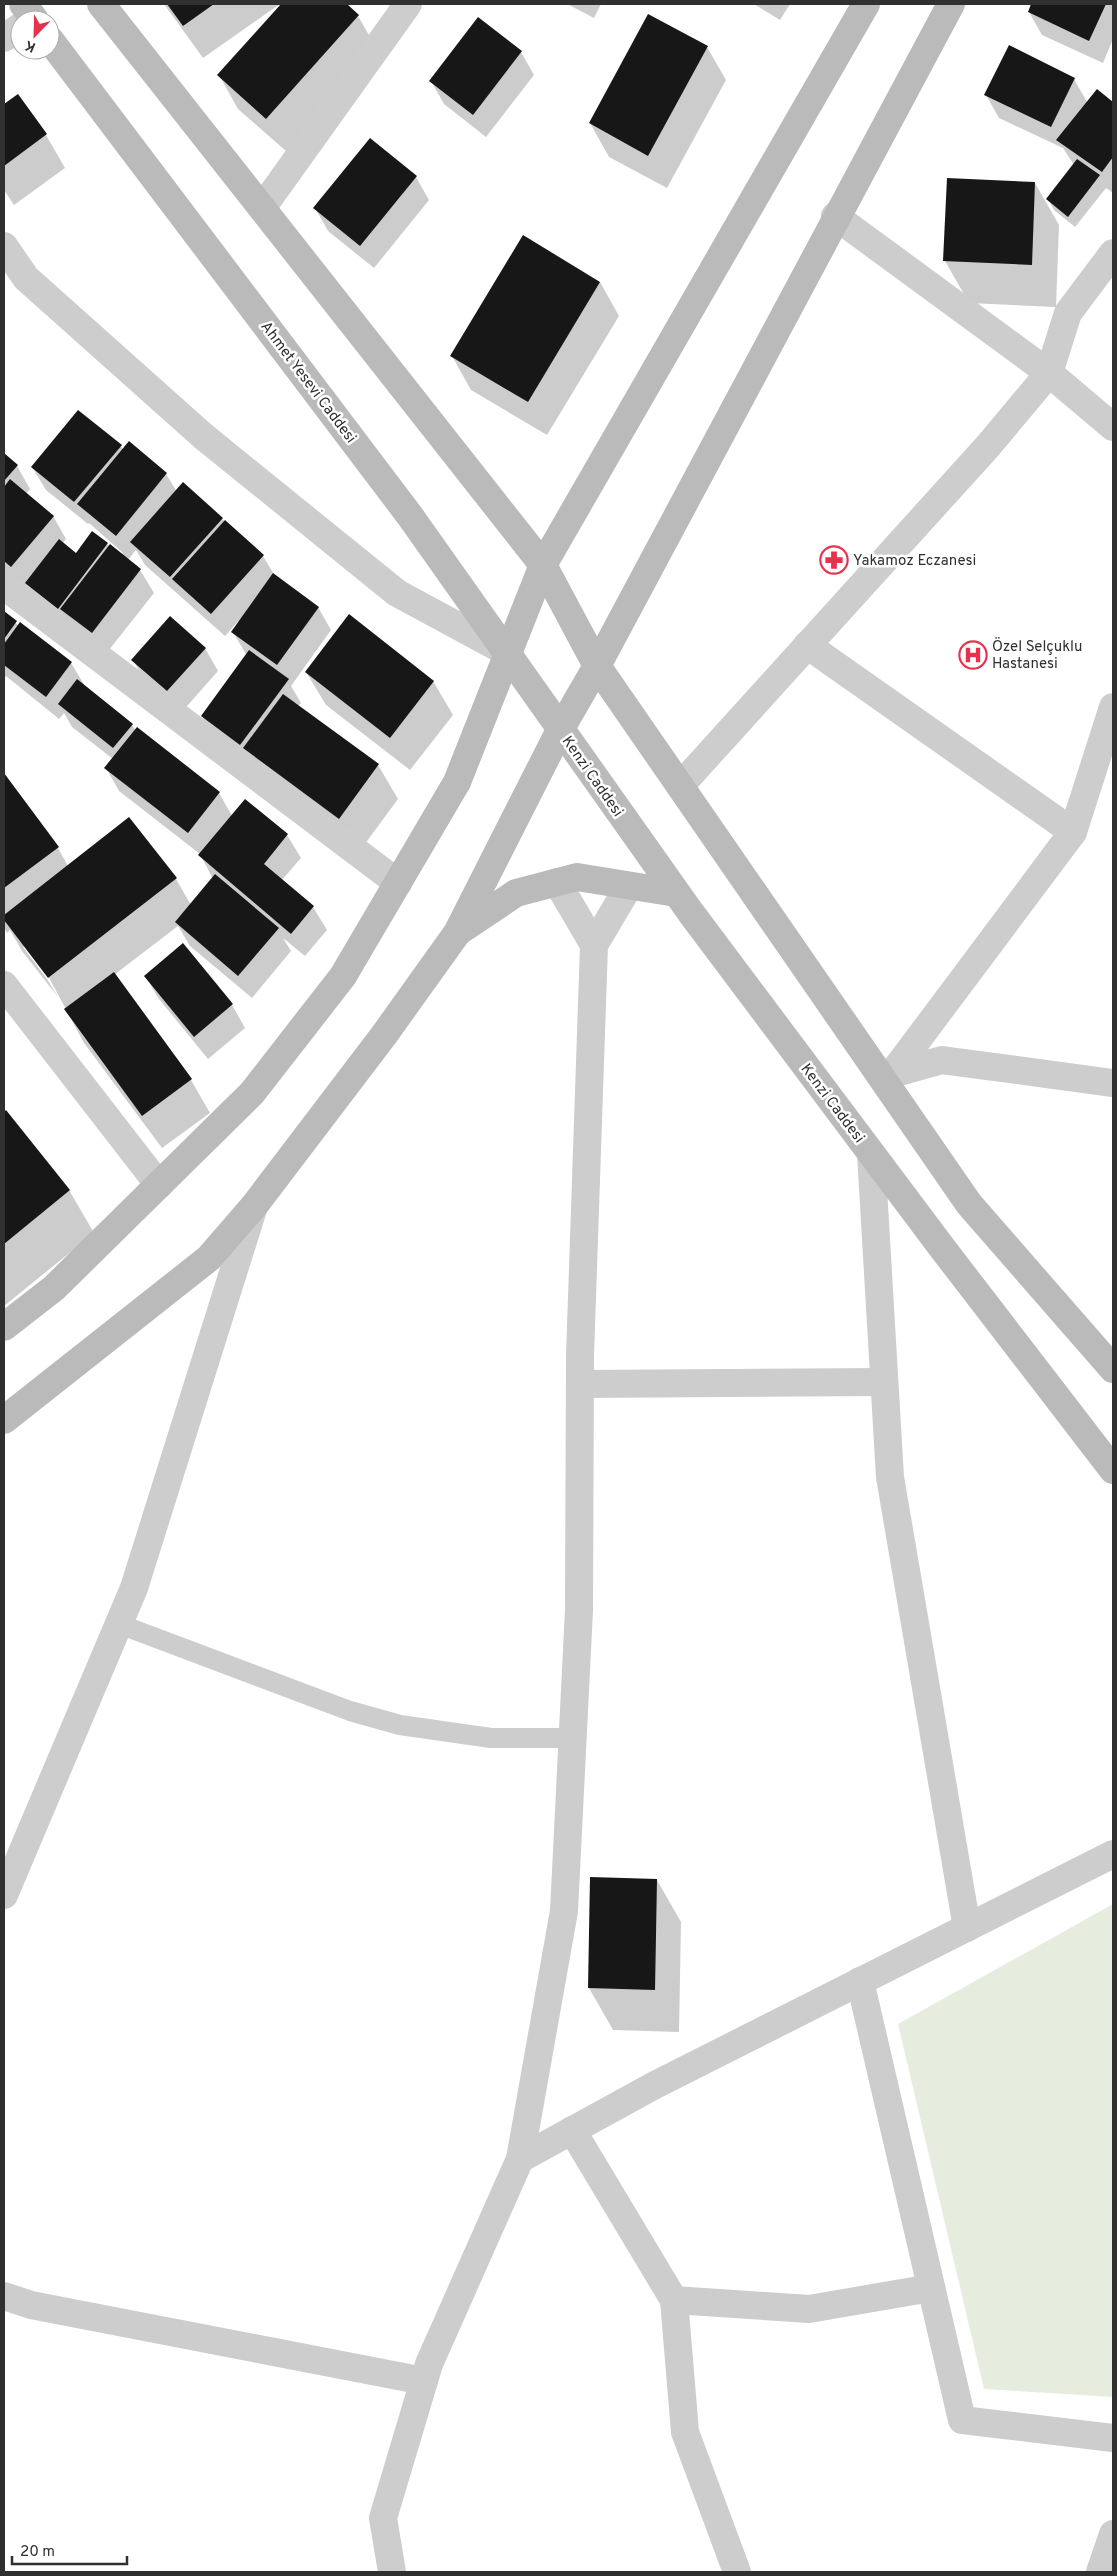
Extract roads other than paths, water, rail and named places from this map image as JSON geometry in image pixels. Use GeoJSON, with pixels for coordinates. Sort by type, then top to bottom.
{"type":"FeatureCollection","features":[{"type":"Feature","properties":{"kind":"main road"},"geometry":{"type":"LineString","coordinates":[[102,4],[543,564],[597,666],[969,1204],[1113,1370]]}},
{"type":"Feature","properties":{"kind":"main road"},"geometry":{"type":"LineString","coordinates":[[4,1327],[54,1288],[252,1093],[343,976],[457,782],[543,564],[866,4]]}},
{"type":"Feature","properties":{"kind":"main road"},"geometry":{"type":"LineString","coordinates":[[4,1420],[210,1258],[254,1206],[384,1035],[456,933],[560,730],[597,666],[835,216],[951,4]]}},
{"type":"Feature","properties":{"kind":"main road","name":"Ahmet Yesevi Caddesi"},"geometry":{"type":"LineString","coordinates":[[60,53],[410,516],[508,653],[560,730]]}},
{"type":"Feature","properties":{"kind":"main road","name":"Kenzi Caddesi"},"geometry":{"type":"LineString","coordinates":[[560,730],[676,893],[871,1154],[1113,1470]]}},
{"type":"Feature","properties":{"kind":"main road"},"geometry":{"type":"LineString","coordinates":[[456,933],[516,893],[577,878],[676,893]]}},
{"type":"Feature","properties":{"kind":"street"},"geometry":{"type":"LineString","coordinates":[[262,208],[408,4]]}},
{"type":"Feature","properties":{"kind":"street"},"geometry":{"type":"LineString","coordinates":[[835,216],[1050,373],[1113,427]]}},
{"type":"Feature","properties":{"kind":"street"},"geometry":{"type":"LineString","coordinates":[[4,246],[26,278],[203,436],[398,593],[508,653]]}},
{"type":"Feature","properties":{"kind":"street"},"geometry":{"type":"LineString","coordinates":[[680,786],[988,446],[1050,373],[1068,313],[1113,253]]}},
{"type":"Feature","properties":{"kind":"street"},"geometry":{"type":"LineString","coordinates":[[4,586],[398,883]]}},
{"type":"Feature","properties":{"kind":"street"},"geometry":{"type":"LineString","coordinates":[[807,645],[1074,832]]}},
{"type":"Feature","properties":{"kind":"street"},"geometry":{"type":"LineString","coordinates":[[1113,708],[1074,832],[892,1074],[942,1060],[1113,1083]]}},
{"type":"Feature","properties":{"kind":"street"},"geometry":{"type":"LineString","coordinates":[[557,882],[594,945]]}},
{"type":"Feature","properties":{"kind":"street"},"geometry":{"type":"LineString","coordinates":[[392,2572],[383,2518],[429,2364],[520,2159],[564,1910],[579,1610],[580,1384],[594,945],[629,886]]}},
{"type":"Feature","properties":{"kind":"street"},"geometry":{"type":"LineString","coordinates":[[4,985],[159,1185]]}},
{"type":"Feature","properties":{"kind":"street"},"geometry":{"type":"LineString","coordinates":[[871,1154],[890,1477],[967,1928]]}},
{"type":"Feature","properties":{"kind":"street"},"geometry":{"type":"LineString","coordinates":[[4,1895],[134,1588],[254,1206]]}},
{"type":"Feature","properties":{"kind":"street"},"geometry":{"type":"LineString","coordinates":[[580,1384],[884,1382]]}},
{"type":"Feature","properties":{"kind":"street"},"geometry":{"type":"LineString","coordinates":[[520,2159],[654,2085],[1113,1854]]}},
{"type":"Feature","properties":{"kind":"street"},"geometry":{"type":"LineString","coordinates":[[860,1981],[962,2420],[1113,2438]]}},
{"type":"Feature","properties":{"kind":"street"},"geometry":{"type":"LineString","coordinates":[[572,2130],[674,2300],[685,2432],[737,2572]]}},
{"type":"Feature","properties":{"kind":"street"},"geometry":{"type":"LineString","coordinates":[[674,2300],[809,2309],[931,2288]]}},
{"type":"Feature","properties":{"kind":"street"},"geometry":{"type":"LineString","coordinates":[[4,2296],[31,2305],[424,2381]]}},
{"type":"Feature","properties":{"kind":"street"},"geometry":{"type":"LineString","coordinates":[[1100,2572],[1113,2534]]}},
{"type":"Feature","properties":{"kind":"lane"},"geometry":{"type":"LineString","coordinates":[[118,1624],[350,1711],[400,1725],[491,1738],[572,1738]]}},
{"type":"Feature","properties":{"kind":"place","name":"Yakamoz Eczanesi"},"geometry":{"type":"Point","coordinates":[834,560]}},
{"type":"Feature","properties":{"kind":"place","name":"Özel Selçuklu Hastanesi"},"geometry":{"type":"Point","coordinates":[973,655]}}]}
